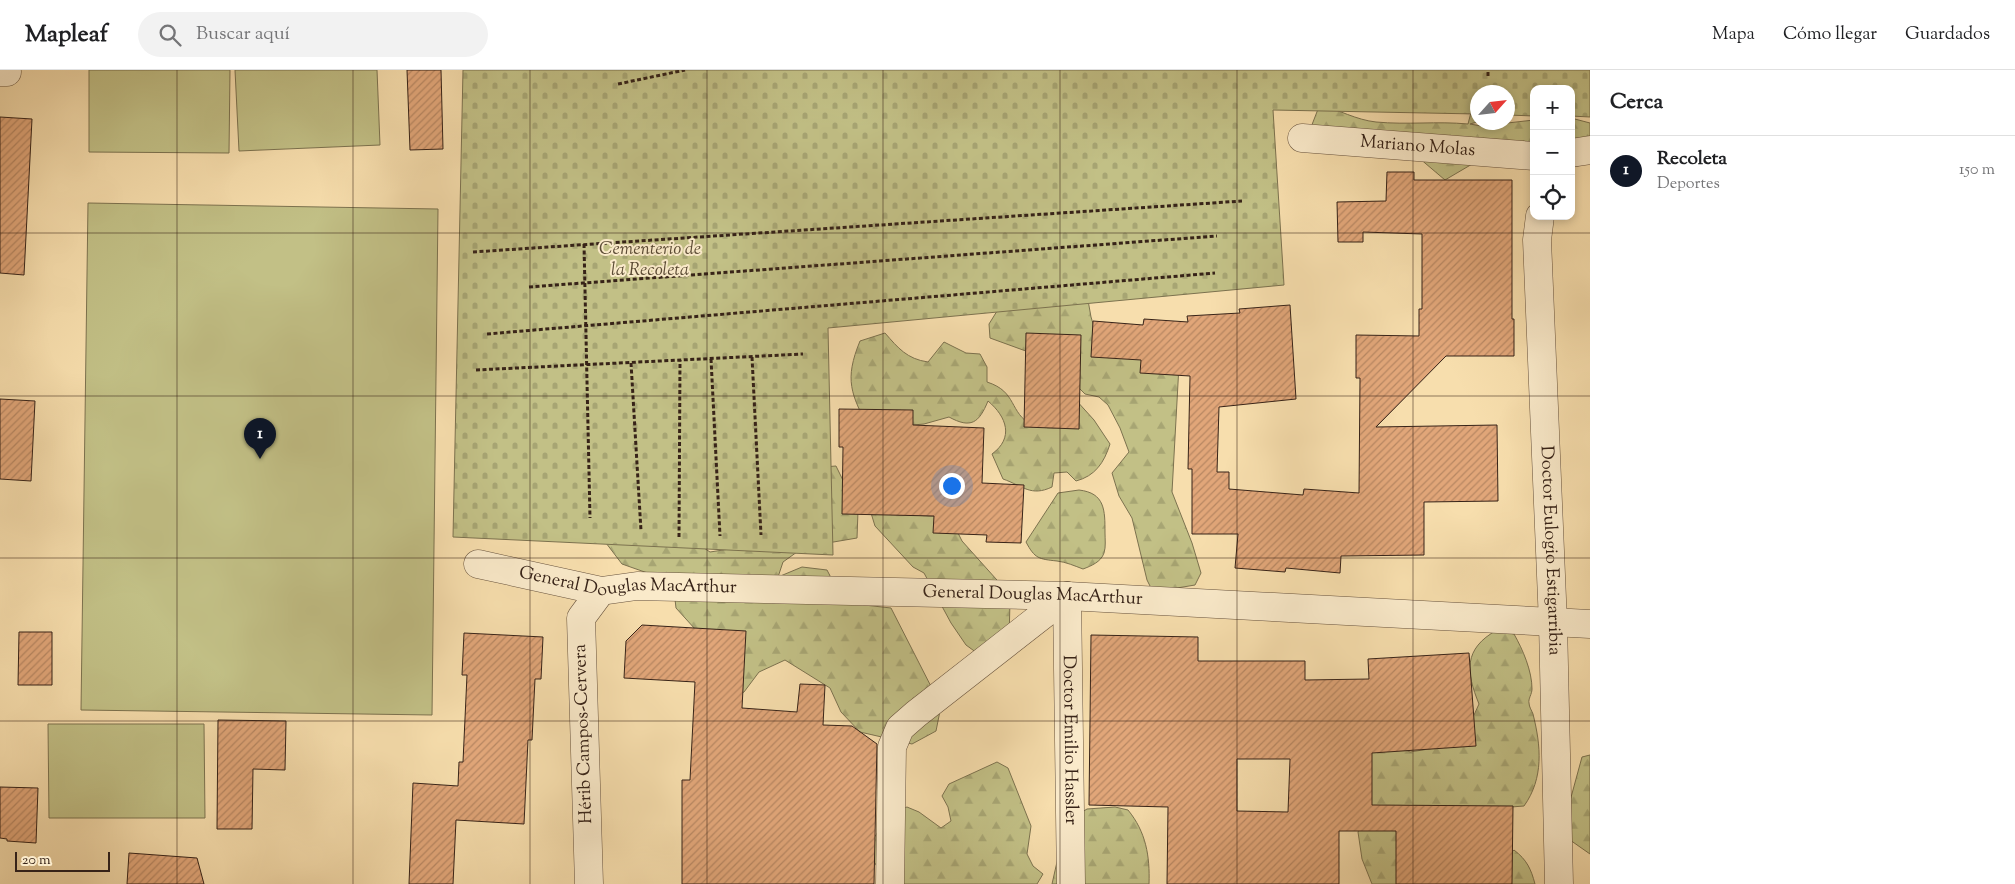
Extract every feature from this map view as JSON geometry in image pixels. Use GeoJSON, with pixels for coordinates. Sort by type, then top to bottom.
{"type":"FeatureCollection","features":[{"type":"Feature","properties":{"kind":"street","name":"Mariano Molas"},"geometry":{"type":"LineString","coordinates":[[1302,138],[1530,156]]}},
{"type":"Feature","properties":{"kind":"street"},"geometry":{"type":"LineString","coordinates":[[1575,152],[1590,150]]}},
{"type":"Feature","properties":{"kind":"street","name":"Doctor Eulogio Estigarribia"},"geometry":{"type":"LineString","coordinates":[[1540,220],[1537,240],[1553,623],[1559,884]]}},
{"type":"Feature","properties":{"kind":"street","name":"General Douglas MacArthur"},"geometry":{"type":"LineString","coordinates":[[478,564],[601,591],[636,586],[1067,596],[1590,624]]}},
{"type":"Feature","properties":{"kind":"street","name":"Hérib Campos-Cervera"},"geometry":{"type":"LineString","coordinates":[[588,884],[581,618],[601,591]]}},
{"type":"Feature","properties":{"kind":"street"},"geometry":{"type":"LineString","coordinates":[[890,884],[892,747],[900,728],[1067,596]]}},
{"type":"Feature","properties":{"kind":"street","name":"Doctor Emilio Hassler"},"geometry":{"type":"LineString","coordinates":[[1067,596],[1071,884]]}},
{"type":"Feature","properties":{"kind":"path"},"geometry":{"type":"LineString","coordinates":[[618,84],[685,70]]}},
{"type":"Feature","properties":{"kind":"path"},"geometry":{"type":"LineString","coordinates":[[1488,70],[1488,76]]}},
{"type":"Feature","properties":{"kind":"path"},"geometry":{"type":"LineString","coordinates":[[472,252],[1242,201]]}},
{"type":"Feature","properties":{"kind":"path"},"geometry":{"type":"LineString","coordinates":[[529,287],[1217,236]]}},
{"type":"Feature","properties":{"kind":"path"},"geometry":{"type":"LineString","coordinates":[[584,244],[584,326],[587,363],[590,518]]}},
{"type":"Feature","properties":{"kind":"path"},"geometry":{"type":"LineString","coordinates":[[487,334],[1215,273]]}},
{"type":"Feature","properties":{"kind":"path"},"geometry":{"type":"LineString","coordinates":[[476,370],[587,363],[631,363],[803,354]]}},
{"type":"Feature","properties":{"kind":"path"},"geometry":{"type":"LineString","coordinates":[[752,356],[761,535]]}},
{"type":"Feature","properties":{"kind":"path"},"geometry":{"type":"LineString","coordinates":[[711,359],[720,536]]}},
{"type":"Feature","properties":{"kind":"path"},"geometry":{"type":"LineString","coordinates":[[679,537],[680,360]]}},
{"type":"Feature","properties":{"kind":"path"},"geometry":{"type":"LineString","coordinates":[[631,363],[641,531]]}},
{"type":"Feature","properties":{"kind":"green space"},"geometry":{"type":"Polygon","coordinates":[[[89,70],[230,70],[229,153],[89,152],[89,70]]]}},
{"type":"Feature","properties":{"kind":"green space"},"geometry":{"type":"Polygon","coordinates":[[[235,70],[377,70],[380,145],[239,151],[235,70]]]}},
{"type":"Feature","properties":{"kind":"green space","name":"Cementerio de la Recoleta"},"geometry":{"type":"Polygon","coordinates":[[[463,70],[1590,70],[1590,117],[1575,116],[1575,85],[1530,85],[1530,116],[1515,115],[1515,85],[1470,85],[1470,114],[1273,110],[1284,285],[828,328],[833,555],[453,537],[463,70]]]}},
{"type":"Feature","properties":{"kind":"green space"},"geometry":{"type":"Polygon","coordinates":[[[1482,70],[1530,88],[1530,89],[1515,91],[1515,85],[1478,85],[1482,70]]]}},
{"type":"Feature","properties":{"kind":"green space"},"geometry":{"type":"Polygon","coordinates":[[[1320,104],[1355,117],[1376,122],[1468,124],[1470,116],[1470,130],[1515,130],[1515,122],[1530,120],[1530,149],[1524,141],[1479,160],[1445,180],[1412,152],[1308,135],[1320,104]]]}},
{"type":"Feature","properties":{"kind":"green space"},"geometry":{"type":"Polygon","coordinates":[[[1575,119],[1590,123],[1590,153],[1582,165],[1575,166],[1575,119]]]}},
{"type":"Feature","properties":{"kind":"green space"},"geometry":{"type":"Polygon","coordinates":[[[88,203],[438,209],[432,715],[81,710],[88,203]]]}},
{"type":"Feature","properties":{"kind":"green space"},"geometry":{"type":"Polygon","coordinates":[[[1086,289],[1095,330],[1179,365],[1172,492],[1192,543],[1201,573],[1195,585],[1153,592],[1147,580],[1132,518],[1119,496],[1112,473],[1129,452],[1120,428],[1108,405],[1099,397],[1085,394],[1057,366],[1034,354],[990,338],[989,324],[1002,303],[1086,289]]]}},
{"type":"Feature","properties":{"kind":"green space"},"geometry":{"type":"Polygon","coordinates":[[[885,333],[904,352],[921,361],[928,362],[944,342],[966,353],[980,354],[987,367],[987,382],[1004,391],[1020,415],[1033,426],[1075,399],[1094,420],[1110,444],[1102,463],[1094,472],[1076,481],[1067,472],[1054,473],[1052,487],[1045,490],[1033,491],[1003,479],[992,454],[1003,441],[1005,428],[1000,414],[988,401],[978,419],[969,423],[963,423],[949,417],[924,424],[869,429],[854,396],[851,377],[852,366],[860,341],[885,333]]]}},
{"type":"Feature","properties":{"kind":"green space"},"geometry":{"type":"Polygon","coordinates":[[[836,466],[858,511],[857,538],[804,547],[783,562],[778,577],[802,567],[827,570],[839,593],[864,605],[891,608],[941,706],[936,731],[912,744],[860,732],[841,712],[830,688],[785,660],[759,672],[744,692],[721,704],[695,629],[676,608],[673,582],[622,564],[606,543],[643,507],[710,552],[736,548],[810,468],[836,466]]]}},
{"type":"Feature","properties":{"kind":"green space"},"geometry":{"type":"Polygon","coordinates":[[[1079,490],[1088,492],[1099,499],[1105,517],[1105,548],[1103,556],[1092,565],[1083,569],[1064,562],[1038,557],[1032,552],[1026,542],[1058,493],[1079,490]]]}},
{"type":"Feature","properties":{"kind":"green space"},"geometry":{"type":"Polygon","coordinates":[[[871,513],[950,517],[962,541],[1005,589],[1010,601],[1009,640],[977,653],[966,645],[951,623],[924,573],[913,567],[875,526],[871,513]]]}},
{"type":"Feature","properties":{"kind":"green space"},"geometry":{"type":"Polygon","coordinates":[[[1497,630],[1514,634],[1529,668],[1532,689],[1529,704],[1536,726],[1539,750],[1538,773],[1530,795],[1524,806],[1511,807],[1415,884],[1372,884],[1362,859],[1358,832],[1369,808],[1325,728],[1399,746],[1410,752],[1435,748],[1452,730],[1474,715],[1479,704],[1472,682],[1470,662],[1478,645],[1497,630]]]}},
{"type":"Feature","properties":{"kind":"green space"},"geometry":{"type":"Polygon","coordinates":[[[48,724],[204,724],[205,818],[49,818],[48,724]]]}},
{"type":"Feature","properties":{"kind":"green space"},"geometry":{"type":"Polygon","coordinates":[[[1590,755],[1590,854],[1570,840],[1567,812],[1582,757],[1590,755]]]}},
{"type":"Feature","properties":{"kind":"green space"},"geometry":{"type":"Polygon","coordinates":[[[997,762],[1008,768],[1031,826],[1027,854],[1033,866],[1043,874],[1037,884],[901,884],[878,868],[871,857],[870,844],[885,821],[895,811],[907,807],[919,812],[941,828],[951,821],[948,807],[942,796],[949,784],[997,762]]]}},
{"type":"Feature","properties":{"kind":"green space"},"geometry":{"type":"Polygon","coordinates":[[[1115,807],[1128,810],[1143,836],[1148,854],[1149,884],[1052,884],[1066,822],[1087,809],[1115,807]]]}},
{"type":"Feature","properties":{"kind":"green space"},"geometry":{"type":"Polygon","coordinates":[[[1514,850],[1528,865],[1535,884],[1499,884],[1504,859],[1514,850]]]}},
{"type":"Feature","properties":{"kind":"building"},"geometry":{"type":"Polygon","coordinates":[[[407,70],[441,70],[443,149],[410,150],[407,70]]]}},
{"type":"Feature","properties":{"kind":"building"},"geometry":{"type":"Polygon","coordinates":[[[0,117],[32,119],[24,275],[0,273],[0,117]]]}},
{"type":"Feature","properties":{"kind":"building"},"geometry":{"type":"Polygon","coordinates":[[[1387,172],[1414,172],[1414,180],[1512,180],[1512,319],[1514,319],[1514,356],[1446,356],[1376,427],[1497,425],[1498,501],[1424,502],[1424,555],[1341,556],[1340,573],[1286,568],[1285,572],[1235,568],[1238,534],[1192,534],[1192,469],[1188,469],[1190,376],[1140,373],[1141,360],[1091,357],[1093,321],[1143,325],[1144,319],[1188,322],[1187,316],[1240,313],[1239,309],[1290,305],[1296,399],[1219,407],[1217,472],[1229,472],[1229,489],[1303,495],[1304,489],[1359,493],[1360,378],[1356,378],[1356,335],[1419,336],[1419,309],[1422,309],[1422,234],[1363,232],[1363,242],[1338,242],[1337,202],[1386,201],[1387,172]]]}},
{"type":"Feature","properties":{"kind":"building"},"geometry":{"type":"Polygon","coordinates":[[[1026,333],[1081,335],[1079,429],[1024,427],[1026,333]]]}},
{"type":"Feature","properties":{"kind":"building"},"geometry":{"type":"Polygon","coordinates":[[[0,399],[35,401],[31,481],[0,479],[0,399]]]}},
{"type":"Feature","properties":{"kind":"building"},"geometry":{"type":"Polygon","coordinates":[[[839,409],[913,410],[913,425],[984,428],[982,483],[1024,485],[1021,543],[986,542],[987,535],[933,533],[934,516],[842,514],[843,447],[839,447],[839,409]]]}},
{"type":"Feature","properties":{"kind":"building"},"geometry":{"type":"Polygon","coordinates":[[[642,625],[746,631],[742,708],[797,712],[800,684],[825,685],[823,725],[852,726],[877,744],[874,884],[682,884],[682,780],[690,780],[695,682],[624,678],[626,641],[642,625]]]}},
{"type":"Feature","properties":{"kind":"building"},"geometry":{"type":"Polygon","coordinates":[[[19,632],[52,632],[52,685],[18,685],[19,632]]]}},
{"type":"Feature","properties":{"kind":"building"},"geometry":{"type":"Polygon","coordinates":[[[464,633],[543,637],[541,679],[535,679],[532,740],[528,740],[524,824],[456,820],[453,884],[409,884],[413,783],[458,786],[459,762],[463,762],[467,675],[462,675],[464,633]]]}},
{"type":"Feature","properties":{"kind":"building"},"geometry":{"type":"Polygon","coordinates":[[[1091,635],[1198,637],[1198,661],[1305,661],[1305,680],[1369,679],[1368,659],[1469,653],[1476,746],[1372,753],[1372,805],[1513,806],[1512,884],[1396,884],[1396,831],[1339,831],[1339,884],[1167,884],[1168,807],[1089,805],[1091,635]],[[1237,759],[1237,811],[1288,812],[1290,759],[1237,759]]]}},
{"type":"Feature","properties":{"kind":"building"},"geometry":{"type":"Polygon","coordinates":[[[218,720],[286,721],[285,770],[253,769],[252,829],[217,829],[218,720]]]}},
{"type":"Feature","properties":{"kind":"building"},"geometry":{"type":"Polygon","coordinates":[[[0,787],[38,788],[36,843],[7,841],[7,839],[0,838],[0,787]]]}},
{"type":"Feature","properties":{"kind":"building"},"geometry":{"type":"Polygon","coordinates":[[[129,853],[197,858],[204,884],[127,884],[129,853]]]}},
{"type":"Feature","properties":{"kind":"place","name":"Recoleta"},"geometry":{"type":"Point","coordinates":[260,459]}}]}
